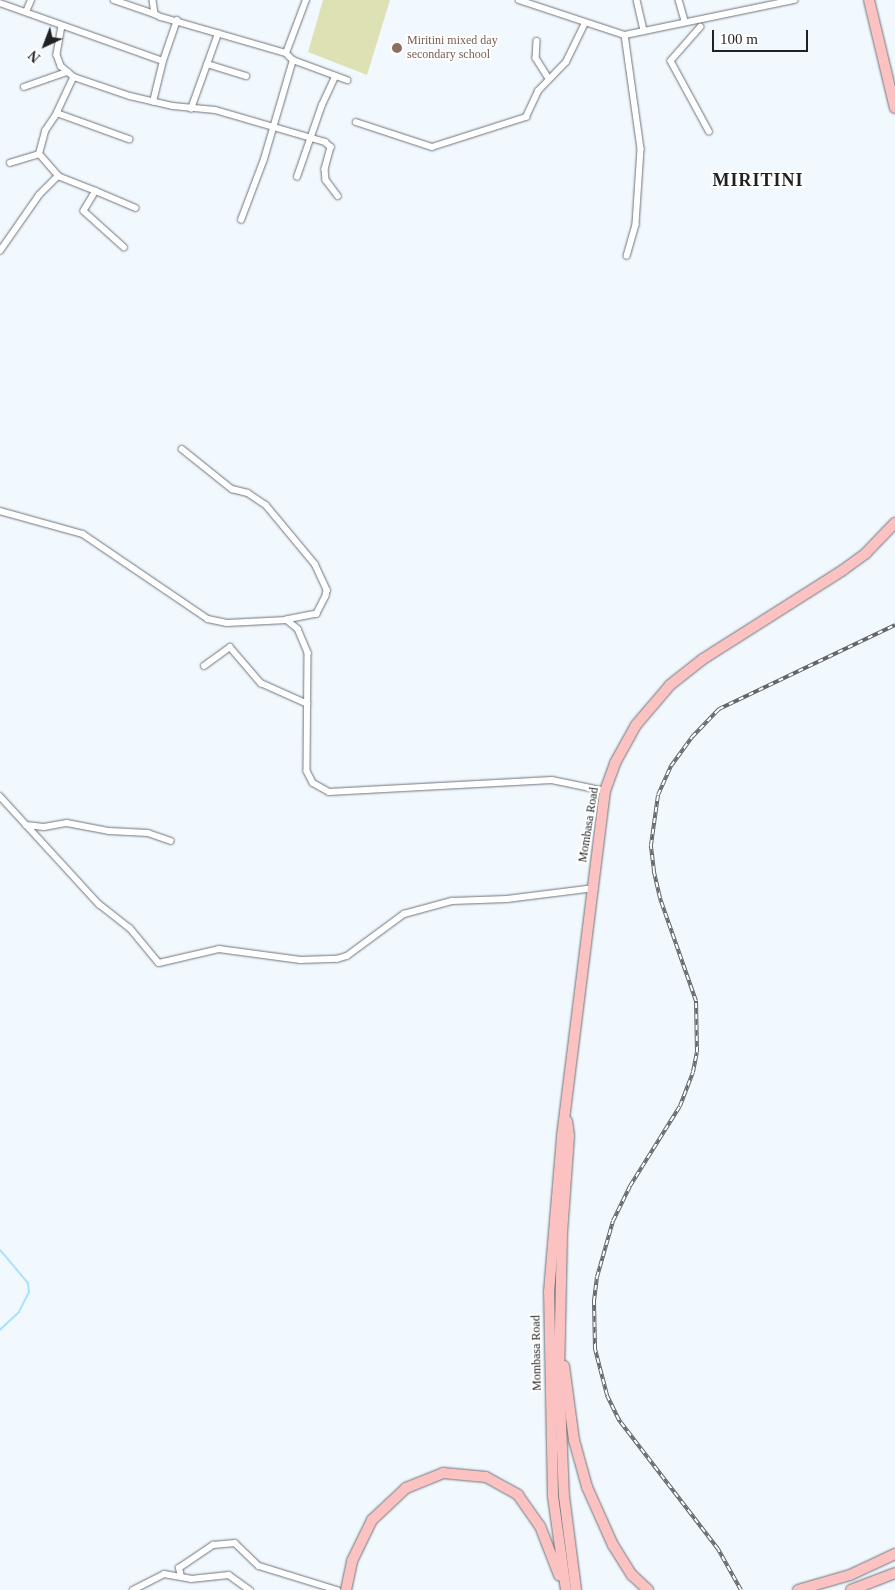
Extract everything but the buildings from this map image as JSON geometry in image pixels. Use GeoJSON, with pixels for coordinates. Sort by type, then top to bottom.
{"type":"FeatureCollection","features":[{"type":"Feature","properties":{"kind":"highway"},"geometry":{"type":"LineString","coordinates":[[868,0],[895,108]]}},
{"type":"Feature","properties":{"kind":"highway","name":"Mombasa Road"},"geometry":{"type":"LineString","coordinates":[[565,1590],[553,1496],[548,1316],[555,1205],[605,792],[615,762],[636,726],[670,685],[703,659],[843,570],[866,553],[895,523]]}},
{"type":"Feature","properties":{"kind":"highway","name":"Mombasa Road"},"geometry":{"type":"LineString","coordinates":[[566,1115],[570,1136],[562,1234],[560,1438],[576,1590]]}},
{"type":"Feature","properties":{"kind":"highway"},"geometry":{"type":"LineString","coordinates":[[561,1345],[574,1440],[587,1486],[612,1545],[632,1575],[648,1590]]}},
{"type":"Feature","properties":{"kind":"highway"},"geometry":{"type":"LineString","coordinates":[[346,1590],[358,1546],[385,1506],[406,1488],[426,1478],[462,1473],[479,1475],[501,1483],[524,1502],[540,1526],[565,1590]]}},
{"type":"Feature","properties":{"kind":"highway"},"geometry":{"type":"LineString","coordinates":[[798,1590],[850,1575],[895,1554]]}},
{"type":"Feature","properties":{"kind":"highway"},"geometry":{"type":"LineString","coordinates":[[851,1590],[895,1573]]}},
{"type":"Feature","properties":{"kind":"street"},"geometry":{"type":"LineString","coordinates":[[26,12],[31,0]]}},
{"type":"Feature","properties":{"kind":"street"},"geometry":{"type":"LineString","coordinates":[[114,0],[218,34],[286,53],[294,60],[347,80]]}},
{"type":"Feature","properties":{"kind":"street"},"geometry":{"type":"LineString","coordinates":[[154,0],[155,14]]}},
{"type":"Feature","properties":{"kind":"street"},"geometry":{"type":"LineString","coordinates":[[286,53],[306,0]]}},
{"type":"Feature","properties":{"kind":"street"},"geometry":{"type":"LineString","coordinates":[[519,0],[538,3],[585,23],[625,35],[685,21],[794,0]]}},
{"type":"Feature","properties":{"kind":"street"},"geometry":{"type":"LineString","coordinates":[[637,0],[644,30]]}},
{"type":"Feature","properties":{"kind":"street"},"geometry":{"type":"LineString","coordinates":[[679,0],[685,21]]}},
{"type":"Feature","properties":{"kind":"street"},"geometry":{"type":"LineString","coordinates":[[0,3],[163,61]]}},
{"type":"Feature","properties":{"kind":"street"},"geometry":{"type":"LineString","coordinates":[[153,102],[163,61],[178,20]]}},
{"type":"Feature","properties":{"kind":"street"},"geometry":{"type":"LineString","coordinates":[[356,122],[432,147],[446,145],[506,121],[526,117],[538,91],[548,77],[566,62],[585,23]]}},
{"type":"Feature","properties":{"kind":"street"},"geometry":{"type":"LineString","coordinates":[[62,26],[57,55],[67,72],[74,77],[153,102],[191,109],[216,110],[312,137],[331,147],[325,169],[326,180],[338,196]]}},
{"type":"Feature","properties":{"kind":"street"},"geometry":{"type":"LineString","coordinates":[[701,27],[671,61],[709,131]]}},
{"type":"Feature","properties":{"kind":"street"},"geometry":{"type":"LineString","coordinates":[[191,109],[218,34]]}},
{"type":"Feature","properties":{"kind":"street"},"geometry":{"type":"LineString","coordinates":[[625,35],[641,149],[636,225],[627,256]]}},
{"type":"Feature","properties":{"kind":"street"},"geometry":{"type":"LineString","coordinates":[[538,41],[536,58],[548,77]]}},
{"type":"Feature","properties":{"kind":"street"},"geometry":{"type":"LineString","coordinates":[[241,220],[264,159],[271,126],[294,60]]}},
{"type":"Feature","properties":{"kind":"street"},"geometry":{"type":"LineString","coordinates":[[207,64],[246,76]]}},
{"type":"Feature","properties":{"kind":"street"},"geometry":{"type":"LineString","coordinates":[[24,87],[67,72]]}},
{"type":"Feature","properties":{"kind":"street"},"geometry":{"type":"LineString","coordinates":[[39,154],[45,131],[57,113],[74,77]]}},
{"type":"Feature","properties":{"kind":"street"},"geometry":{"type":"LineString","coordinates":[[297,177],[322,105],[335,77]]}},
{"type":"Feature","properties":{"kind":"street"},"geometry":{"type":"LineString","coordinates":[[57,113],[128,139]]}},
{"type":"Feature","properties":{"kind":"street"},"geometry":{"type":"LineString","coordinates":[[10,163],[39,154]]}},
{"type":"Feature","properties":{"kind":"street"},"geometry":{"type":"LineString","coordinates":[[39,154],[58,176],[136,208]]}},
{"type":"Feature","properties":{"kind":"street"},"geometry":{"type":"LineString","coordinates":[[0,251],[39,195],[58,176]]}},
{"type":"Feature","properties":{"kind":"street"},"geometry":{"type":"LineString","coordinates":[[96,192],[84,211],[124,247]]}},
{"type":"Feature","properties":{"kind":"street"},"geometry":{"type":"LineString","coordinates":[[0,511],[83,534],[208,619],[227,623],[288,620],[317,614],[327,590],[315,564],[266,505],[248,493],[232,489],[182,449]]}},
{"type":"Feature","properties":{"kind":"street"},"geometry":{"type":"LineString","coordinates":[[288,620],[298,629],[308,654],[307,771],[313,783],[329,792],[552,780],[605,792]]}},
{"type":"Feature","properties":{"kind":"street"},"geometry":{"type":"LineString","coordinates":[[204,666],[230,647],[261,683],[308,704]]}},
{"type":"Feature","properties":{"kind":"street"},"geometry":{"type":"LineString","coordinates":[[0,796],[99,904],[130,928],[158,963],[219,949],[300,960],[337,960],[404,914],[452,901],[507,899],[594,888]]}},
{"type":"Feature","properties":{"kind":"street"},"geometry":{"type":"LineString","coordinates":[[26,825],[44,827],[67,823],[108,831],[148,833],[171,841]]}},
{"type":"Feature","properties":{"kind":"street"},"geometry":{"type":"LineString","coordinates":[[180,1576],[179,1568],[213,1545],[235,1543],[259,1566],[337,1590]]}},
{"type":"Feature","properties":{"kind":"street"},"geometry":{"type":"LineString","coordinates":[[133,1590],[164,1574],[191,1579],[229,1575],[250,1590]]}},
{"type":"Feature","properties":{"kind":"green space"},"geometry":{"type":"Polygon","coordinates":[[[323,0],[390,0],[367,75],[308,52],[323,0]]]}},
{"type":"Feature","properties":{"kind":"waterway"},"geometry":{"type":"LineString","coordinates":[[0,1250],[28,1283],[29,1292],[19,1312],[0,1330]]}},
{"type":"Feature","properties":{"kind":"railway"},"geometry":{"type":"LineString","coordinates":[[741,1590],[718,1549],[619,1420],[607,1395],[595,1349],[594,1301],[597,1277],[613,1221],[630,1186],[680,1106],[693,1072],[697,1052],[696,1001],[660,898],[654,871],[651,845],[658,795],[671,766],[692,737],[719,709],[895,625]]}},
{"type":"Feature","properties":{"kind":"place","name":"Miritini mixed day secondary school"},"geometry":{"type":"Point","coordinates":[397,48]}},
{"type":"Feature","properties":{"kind":"district","name":"MIRITINI"},"geometry":{"type":"Point","coordinates":[758,180]}}]}
